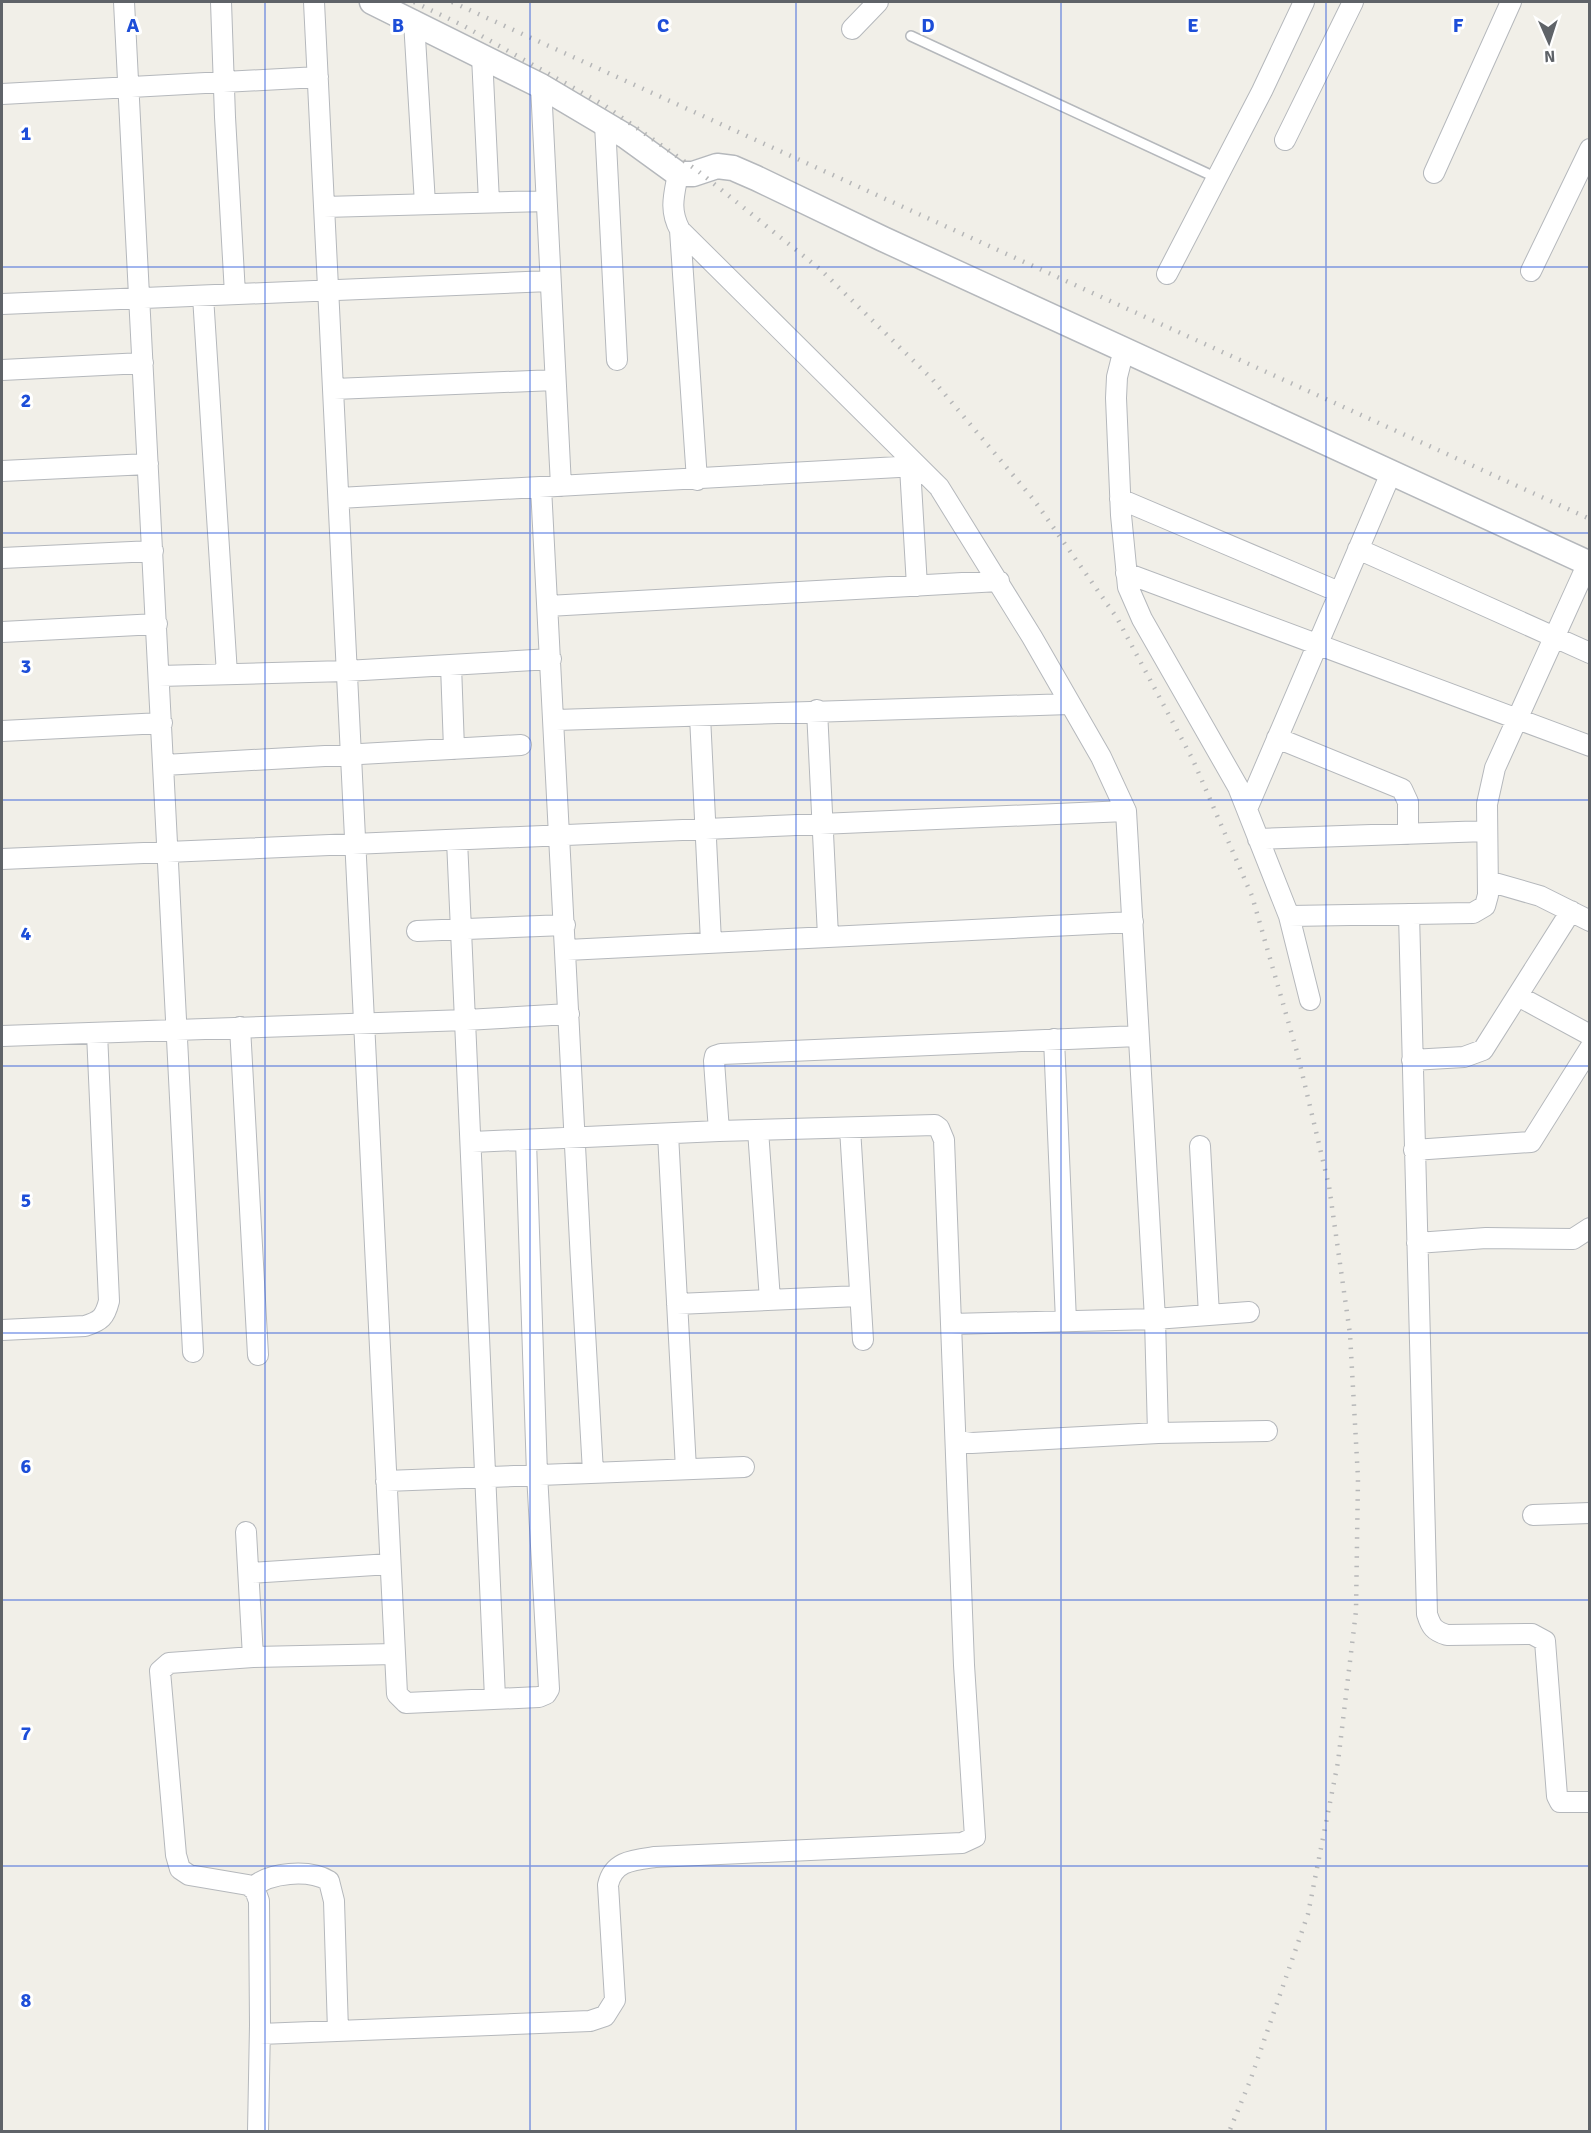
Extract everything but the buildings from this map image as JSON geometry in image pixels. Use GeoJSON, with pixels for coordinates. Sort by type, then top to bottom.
{"type":"FeatureCollection","features":[{"type":"Feature","properties":{"kind":"street"},"geometry":{"type":"LineString","coordinates":[[124,2],[193,1352]]}},
{"type":"Feature","properties":{"kind":"street"},"geometry":{"type":"LineString","coordinates":[[221,2],[235,294]]}},
{"type":"Feature","properties":{"kind":"street"},"geometry":{"type":"LineString","coordinates":[[314,2],[397,1694],[400,1700],[406,1703],[539,1697],[546,1694],[549,1689],[537,1473],[526,1141]]}},
{"type":"Feature","properties":{"kind":"street"},"geometry":{"type":"LineString","coordinates":[[372,2],[541,86],[605,124],[678,174],[693,174],[717,166],[733,168],[1589,563],[1517,720],[1490,787],[1487,831],[1488,902],[1481,911],[1409,915],[1288,916]]}},
{"type":"Feature","properties":{"kind":"street"},"geometry":{"type":"LineString","coordinates":[[852,29],[878,2]]}},
{"type":"Feature","properties":{"kind":"street"},"geometry":{"type":"LineString","coordinates":[[1167,274],[1304,2]]}},
{"type":"Feature","properties":{"kind":"street"},"geometry":{"type":"LineString","coordinates":[[1285,140],[1353,2]]}},
{"type":"Feature","properties":{"kind":"street"},"geometry":{"type":"LineString","coordinates":[[1434,173],[1511,2]]}},
{"type":"Feature","properties":{"kind":"street"},"geometry":{"type":"LineString","coordinates":[[414,21],[425,204]]}},
{"type":"Feature","properties":{"kind":"street"},"geometry":{"type":"LineString","coordinates":[[482,56],[489,202]]}},
{"type":"Feature","properties":{"kind":"street"},"geometry":{"type":"LineString","coordinates":[[2,94],[318,77]]}},
{"type":"Feature","properties":{"kind":"street"},"geometry":{"type":"LineString","coordinates":[[541,86],[555,380],[548,606],[567,950],[573,1139],[593,1472]]}},
{"type":"Feature","properties":{"kind":"street"},"geometry":{"type":"LineString","coordinates":[[605,124],[617,360]]}},
{"type":"Feature","properties":{"kind":"street"},"geometry":{"type":"LineString","coordinates":[[1531,271],[1590,149]]}},
{"type":"Feature","properties":{"kind":"street"},"geometry":{"type":"LineString","coordinates":[[678,174],[672,206],[674,219],[680,230],[914,466],[939,487],[999,581],[1101,757],[1126,810],[1155,1318],[1158,1433]]}},
{"type":"Feature","properties":{"kind":"street"},"geometry":{"type":"LineString","coordinates":[[324,207],[546,201]]}},
{"type":"Feature","properties":{"kind":"street"},"geometry":{"type":"LineString","coordinates":[[680,230],[697,480]]}},
{"type":"Feature","properties":{"kind":"street"},"geometry":{"type":"LineString","coordinates":[[2,304],[550,281]]}},
{"type":"Feature","properties":{"kind":"street"},"geometry":{"type":"LineString","coordinates":[[203,296],[227,674]]}},
{"type":"Feature","properties":{"kind":"street"},"geometry":{"type":"LineString","coordinates":[[1129,351],[1121,361],[1117,377],[1120,499],[1126,573],[1134,604],[1238,787],[1288,916],[1310,1000]]}},
{"type":"Feature","properties":{"kind":"street"},"geometry":{"type":"LineString","coordinates":[[2,370],[143,363]]}},
{"type":"Feature","properties":{"kind":"street"},"geometry":{"type":"LineString","coordinates":[[334,389],[555,380]]}},
{"type":"Feature","properties":{"kind":"street"},"geometry":{"type":"LineString","coordinates":[[2,471],[148,464]]}},
{"type":"Feature","properties":{"kind":"street"},"geometry":{"type":"LineString","coordinates":[[339,498],[697,480],[914,466]]}},
{"type":"Feature","properties":{"kind":"street"},"geometry":{"type":"LineString","coordinates":[[914,466],[916,586]]}},
{"type":"Feature","properties":{"kind":"street"},"geometry":{"type":"LineString","coordinates":[[1247,810],[1390,473]]}},
{"type":"Feature","properties":{"kind":"street"},"geometry":{"type":"LineString","coordinates":[[1120,499],[1339,592]]}},
{"type":"Feature","properties":{"kind":"street"},"geometry":{"type":"LineString","coordinates":[[1358,549],[1590,652]]}},
{"type":"Feature","properties":{"kind":"street"},"geometry":{"type":"LineString","coordinates":[[2,558],[153,551]]}},
{"type":"Feature","properties":{"kind":"street"},"geometry":{"type":"LineString","coordinates":[[1126,573],[1590,746]]}},
{"type":"Feature","properties":{"kind":"street"},"geometry":{"type":"LineString","coordinates":[[548,606],[999,581]]}},
{"type":"Feature","properties":{"kind":"street"},"geometry":{"type":"LineString","coordinates":[[2,632],[157,624]]}},
{"type":"Feature","properties":{"kind":"street"},"geometry":{"type":"LineString","coordinates":[[159,676],[346,671],[551,659]]}},
{"type":"Feature","properties":{"kind":"street"},"geometry":{"type":"LineString","coordinates":[[451,665],[454,749]]}},
{"type":"Feature","properties":{"kind":"street"},"geometry":{"type":"LineString","coordinates":[[556,720],[817,710],[1070,704]]}},
{"type":"Feature","properties":{"kind":"street"},"geometry":{"type":"LineString","coordinates":[[817,710],[828,936]]}},
{"type":"Feature","properties":{"kind":"street"},"geometry":{"type":"LineString","coordinates":[[700,716],[711,942]]}},
{"type":"Feature","properties":{"kind":"street"},"geometry":{"type":"LineString","coordinates":[[2,731],[162,723]]}},
{"type":"Feature","properties":{"kind":"street"},"geometry":{"type":"LineString","coordinates":[[1277,738],[1402,789],[1408,802],[1408,834]]}},
{"type":"Feature","properties":{"kind":"street"},"geometry":{"type":"LineString","coordinates":[[164,765],[521,745]]}},
{"type":"Feature","properties":{"kind":"street"},"geometry":{"type":"LineString","coordinates":[[2,859],[824,826],[1126,810]]}},
{"type":"Feature","properties":{"kind":"street"},"geometry":{"type":"LineString","coordinates":[[1258,839],[1487,831]]}},
{"type":"Feature","properties":{"kind":"street"},"geometry":{"type":"LineString","coordinates":[[457,840],[495,1698]]}},
{"type":"Feature","properties":{"kind":"street"},"geometry":{"type":"LineString","coordinates":[[1488,881],[1516,887],[1590,921]]}},
{"type":"Feature","properties":{"kind":"street"},"geometry":{"type":"LineString","coordinates":[[1412,1060],[1476,1054],[1484,1050],[1571,911]]}},
{"type":"Feature","properties":{"kind":"street"},"geometry":{"type":"LineString","coordinates":[[1409,915],[1427,1614],[1431,1626],[1437,1632],[1447,1635],[1532,1635],[1545,1641],[1557,1796],[1560,1802],[1567,1804],[1590,1802]]}},
{"type":"Feature","properties":{"kind":"street"},"geometry":{"type":"LineString","coordinates":[[567,950],[1133,922]]}},
{"type":"Feature","properties":{"kind":"street"},"geometry":{"type":"LineString","coordinates":[[417,931],[565,925]]}},
{"type":"Feature","properties":{"kind":"street"},"geometry":{"type":"LineString","coordinates":[[1518,996],[1590,1035]]}},
{"type":"Feature","properties":{"kind":"street"},"geometry":{"type":"LineString","coordinates":[[2,1036],[466,1020],[569,1014]]}},
{"type":"Feature","properties":{"kind":"street"},"geometry":{"type":"LineString","coordinates":[[240,1027],[258,1355]]}},
{"type":"Feature","properties":{"kind":"street"},"geometry":{"type":"LineString","coordinates":[[2,1330],[85,1326],[98,1322],[105,1315],[109,1301],[97,1033]]}},
{"type":"Feature","properties":{"kind":"street"},"geometry":{"type":"LineString","coordinates":[[719,1131],[714,1061],[715,1056],[721,1054],[1138,1036]]}},
{"type":"Feature","properties":{"kind":"street"},"geometry":{"type":"LineString","coordinates":[[1054,1039],[1066,1321]]}},
{"type":"Feature","properties":{"kind":"street"},"geometry":{"type":"LineString","coordinates":[[1414,1150],[1523,1145],[1531,1142],[1590,1048]]}},
{"type":"Feature","properties":{"kind":"street"},"geometry":{"type":"LineString","coordinates":[[260,2034],[590,2020],[605,2016],[615,2000],[608,1885],[611,1872],[629,1860],[972,1840],[975,1837],[964,1665],[957,1440],[953,1432],[943,1134],[935,1125],[719,1131],[472,1142]]}},
{"type":"Feature","properties":{"kind":"street"},"geometry":{"type":"LineString","coordinates":[[850,1128],[862,1340]]}},
{"type":"Feature","properties":{"kind":"street"},"geometry":{"type":"LineString","coordinates":[[758,1130],[770,1300]]}},
{"type":"Feature","properties":{"kind":"street"},"geometry":{"type":"LineString","coordinates":[[668,1134],[686,1469]]}},
{"type":"Feature","properties":{"kind":"street"},"geometry":{"type":"LineString","coordinates":[[1200,1146],[1209,1315]]}},
{"type":"Feature","properties":{"kind":"street"},"geometry":{"type":"LineString","coordinates":[[1417,1243],[1486,1238],[1573,1239],[1590,1228]]}},
{"type":"Feature","properties":{"kind":"street"},"geometry":{"type":"LineString","coordinates":[[677,1304],[859,1296]]}},
{"type":"Feature","properties":{"kind":"street"},"geometry":{"type":"LineString","coordinates":[[951,1324],[1155,1318],[1249,1312]]}},
{"type":"Feature","properties":{"kind":"street"},"geometry":{"type":"LineString","coordinates":[[957,1440],[972,1443],[1158,1433],[1268,1431]]}},
{"type":"Feature","properties":{"kind":"street"},"geometry":{"type":"LineString","coordinates":[[386,1480],[744,1467]]}},
{"type":"Feature","properties":{"kind":"street"},"geometry":{"type":"LineString","coordinates":[[1533,1515],[1590,1513]]}},
{"type":"Feature","properties":{"kind":"street"},"geometry":{"type":"LineString","coordinates":[[246,1532],[253,1657]]}},
{"type":"Feature","properties":{"kind":"street"},"geometry":{"type":"LineString","coordinates":[[249,1573],[390,1564]]}},
{"type":"Feature","properties":{"kind":"street"},"geometry":{"type":"LineString","coordinates":[[252,1888],[189,1875],[180,1869],[176,1855],[160,1671],[169,1663],[253,1657],[395,1653]]}},
{"type":"Feature","properties":{"kind":"street"},"geometry":{"type":"LineString","coordinates":[[252,1888],[260,1880],[284,1875],[321,1876],[329,1881],[334,1901],[338,2031]]}},
{"type":"Feature","properties":{"kind":"street"},"geometry":{"type":"LineString","coordinates":[[252,1888],[259,1901],[258,2132]]}},
{"type":"Feature","properties":{"kind":"lane"},"geometry":{"type":"LineString","coordinates":[[911,36],[1217,178]]}},
{"type":"Feature","properties":{"kind":"railway"},"geometry":{"type":"LineString","coordinates":[[414,2],[464,26],[604,105],[698,171],[821,270],[932,379],[1034,500],[1117,618],[1193,760],[1252,896],[1297,1052],[1329,1186],[1350,1334],[1358,1478],[1356,1611],[1338,1762],[1308,1914],[1250,2081],[1229,2132]]}},
{"type":"Feature","properties":{"kind":"railway"},"geometry":{"type":"LineString","coordinates":[[452,2],[1590,519]]}}]}
